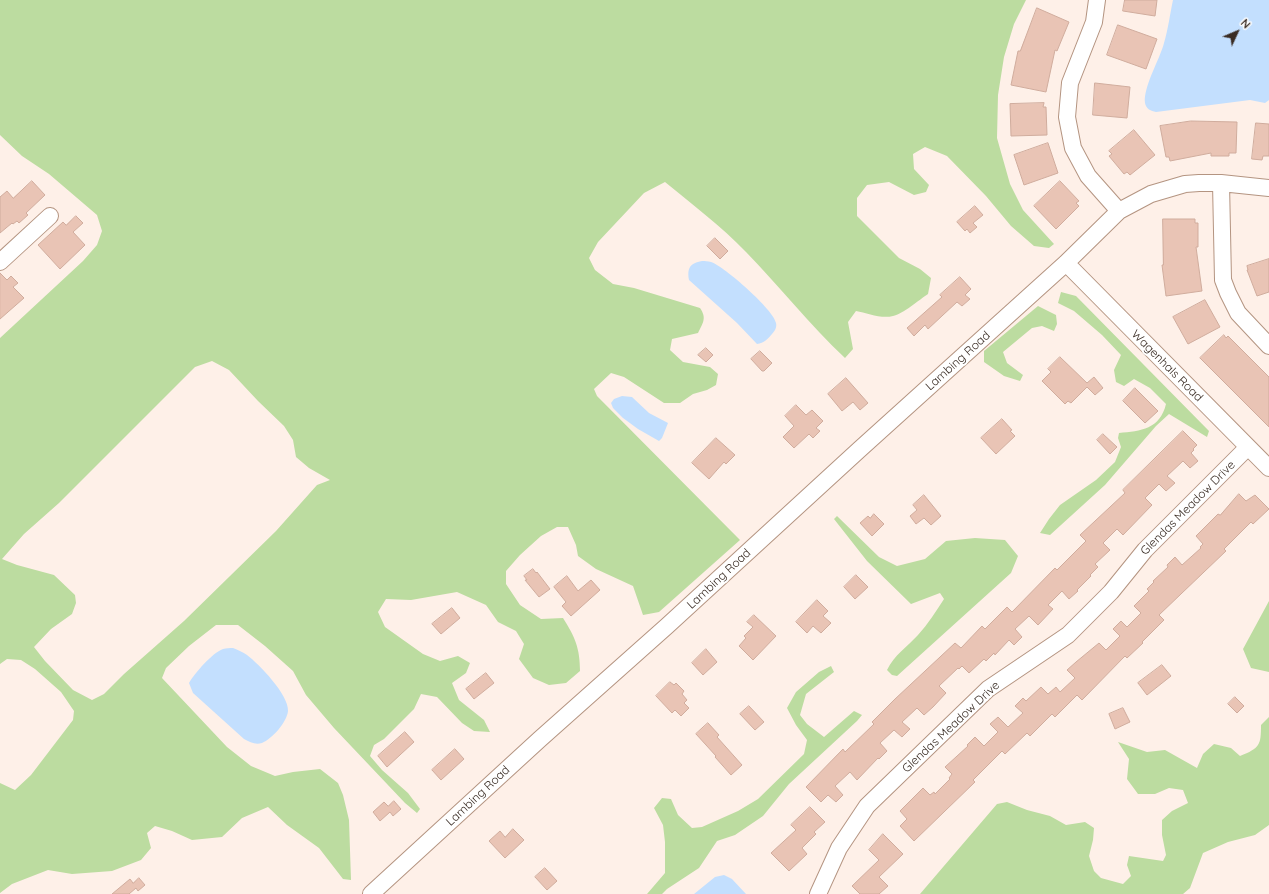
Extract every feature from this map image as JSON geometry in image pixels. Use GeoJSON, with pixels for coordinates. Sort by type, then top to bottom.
{"type":"FeatureCollection","features":[{"type":"Feature","properties":{"kind":"street"},"geometry":{"type":"LineString","coordinates":[[1098,0],[1094,22],[1070,82],[1067,117],[1073,148],[1088,176],[1119,211]]}},
{"type":"Feature","properties":{"kind":"street","name":"Lambing Road"},"geometry":{"type":"LineString","coordinates":[[371,894],[540,739],[667,626],[1066,264],[1119,211],[1151,194],[1170,188],[1199,183],[1221,183],[1269,188]]}},
{"type":"Feature","properties":{"kind":"street"},"geometry":{"type":"LineString","coordinates":[[1221,183],[1223,280],[1238,313],[1269,346]]}},
{"type":"Feature","properties":{"kind":"street"},"geometry":{"type":"LineString","coordinates":[[0,262],[50,216]]}},
{"type":"Feature","properties":{"kind":"street","name":"Wagenhals Road"},"geometry":{"type":"LineString","coordinates":[[1066,264],[1269,468]]}},
{"type":"Feature","properties":{"kind":"street","name":"Glendas Meadow Drive"},"geometry":{"type":"LineString","coordinates":[[818,894],[839,848],[867,806],[988,689],[1068,635],[1111,592],[1145,550],[1248,447]]}},
{"type":"Feature","properties":{"kind":"green space"},"geometry":{"type":"Polygon","coordinates":[[[0,0],[1026,0],[1014,24],[1004,57],[998,95],[997,138],[1010,184],[1023,210],[1054,244],[1049,248],[1034,246],[1011,226],[986,196],[947,156],[925,147],[913,154],[914,169],[929,185],[926,192],[914,195],[889,182],[867,185],[857,198],[857,216],[899,258],[920,269],[931,278],[928,294],[906,310],[893,316],[879,316],[856,311],[848,322],[853,349],[845,358],[746,252],[727,233],[696,207],[665,182],[644,193],[598,242],[589,258],[595,270],[613,284],[634,288],[700,308],[704,318],[698,333],[672,339],[670,350],[683,362],[710,367],[718,374],[716,385],[707,390],[693,394],[680,403],[664,403],[624,377],[611,373],[594,389],[597,396],[740,540],[659,612],[643,615],[633,586],[596,569],[578,556],[576,545],[568,527],[557,527],[541,536],[520,555],[506,571],[506,584],[520,605],[541,619],[563,618],[574,637],[580,663],[580,671],[566,683],[549,685],[533,678],[519,659],[524,644],[516,631],[498,622],[486,605],[457,592],[411,600],[386,599],[378,612],[385,627],[423,654],[440,661],[458,656],[470,663],[466,673],[452,683],[459,700],[484,720],[490,732],[474,731],[462,723],[437,697],[421,694],[414,709],[384,739],[374,745],[370,756],[382,770],[408,793],[420,809],[417,813],[405,803],[334,728],[306,695],[293,671],[265,646],[238,625],[216,625],[189,646],[166,668],[162,678],[227,747],[251,766],[275,776],[320,769],[338,783],[343,795],[349,820],[351,880],[343,879],[319,848],[287,825],[268,807],[242,818],[222,837],[192,840],[172,831],[155,826],[147,833],[151,848],[141,860],[112,871],[72,874],[48,870],[12,884],[0,893],[0,783],[15,790],[31,775],[73,720],[74,711],[61,692],[35,669],[21,660],[7,659],[0,664],[0,338],[83,261],[97,245],[102,231],[97,215],[49,174],[22,156],[0,135],[0,0]],[[212,361],[195,367],[59,503],[24,534],[2,559],[17,565],[54,575],[75,595],[76,603],[72,614],[51,629],[34,647],[45,661],[73,690],[92,700],[104,694],[124,674],[184,621],[276,531],[317,485],[330,480],[309,468],[296,457],[293,440],[284,426],[229,370],[212,361]]]}},
{"type":"Feature","properties":{"kind":"green space"},"geometry":{"type":"Polygon","coordinates":[[[1061,292],[1076,296],[1209,431],[1207,437],[1169,414],[1156,426],[1105,485],[1050,535],[1040,533],[1060,505],[1096,480],[1115,462],[1121,447],[1118,438],[1119,433],[1142,430],[1154,424],[1159,419],[1166,404],[1150,388],[1134,379],[1124,386],[1116,382],[1114,370],[1121,355],[1102,335],[1074,311],[1058,303],[1061,292]]]}},
{"type":"Feature","properties":{"kind":"green space"},"geometry":{"type":"Polygon","coordinates":[[[1038,306],[1056,315],[1057,324],[1054,331],[1042,326],[1032,328],[1003,352],[1007,363],[1023,375],[1020,381],[1004,376],[984,362],[984,351],[1038,306]]]}},
{"type":"Feature","properties":{"kind":"green space"},"geometry":{"type":"Polygon","coordinates":[[[837,516],[879,557],[897,566],[925,559],[946,541],[975,538],[1005,540],[1018,556],[1011,573],[897,676],[892,675],[887,670],[890,665],[897,655],[922,631],[944,599],[940,593],[911,604],[867,561],[834,519],[837,516]]]}},
{"type":"Feature","properties":{"kind":"green space"},"geometry":{"type":"Polygon","coordinates":[[[1269,601],[1269,672],[1251,668],[1243,649],[1269,601]]]}},
{"type":"Feature","properties":{"kind":"green space"},"geometry":{"type":"Polygon","coordinates":[[[831,666],[834,672],[806,694],[800,715],[807,724],[824,737],[854,711],[862,715],[789,784],[763,816],[735,835],[717,841],[699,868],[667,889],[662,894],[647,894],[665,873],[665,842],[663,825],[654,808],[662,798],[671,799],[678,815],[692,828],[702,827],[738,811],[758,799],[804,754],[807,740],[796,725],[787,708],[796,692],[819,672],[831,666]]]}},
{"type":"Feature","properties":{"kind":"green space"},"geometry":{"type":"Polygon","coordinates":[[[1269,717],[1269,825],[1255,835],[1228,842],[1203,853],[1190,888],[1183,894],[920,894],[997,804],[1007,802],[1027,810],[1050,816],[1066,825],[1085,822],[1094,828],[1089,856],[1094,871],[1101,878],[1123,884],[1131,876],[1127,865],[1129,856],[1163,861],[1166,855],[1162,835],[1162,820],[1172,811],[1188,803],[1183,790],[1169,788],[1155,794],[1138,794],[1127,779],[1129,759],[1118,742],[1147,752],[1165,750],[1197,768],[1203,754],[1214,744],[1231,748],[1240,756],[1252,751],[1260,741],[1261,725],[1269,717]]]}},
{"type":"Feature","properties":{"kind":"water"},"geometry":{"type":"Polygon","coordinates":[[[1173,0],[1269,0],[1269,100],[1265,103],[1250,100],[1156,112],[1148,108],[1145,103],[1145,96],[1149,81],[1162,50],[1173,0]]]}},
{"type":"Feature","properties":{"kind":"water"},"geometry":{"type":"Polygon","coordinates":[[[702,261],[711,262],[727,272],[758,299],[773,317],[776,323],[775,330],[762,343],[757,344],[737,323],[689,280],[688,272],[690,267],[695,263],[702,261]]]}},
{"type":"Feature","properties":{"kind":"water"},"geometry":{"type":"Polygon","coordinates":[[[622,396],[632,397],[649,413],[668,423],[662,438],[659,441],[638,429],[623,418],[613,408],[611,403],[614,399],[622,396]]]}},
{"type":"Feature","properties":{"kind":"water"},"geometry":{"type":"Polygon","coordinates":[[[227,648],[233,648],[247,655],[266,672],[279,689],[287,704],[288,711],[282,725],[270,738],[259,744],[244,739],[193,693],[189,683],[199,669],[219,651],[227,648]]]}},
{"type":"Feature","properties":{"kind":"water"},"geometry":{"type":"Polygon","coordinates":[[[724,875],[732,879],[746,894],[694,894],[715,877],[724,875]]]}},
{"type":"Feature","properties":{"kind":"building"},"geometry":{"type":"Polygon","coordinates":[[[1125,0],[1157,0],[1155,16],[1123,11],[1125,0]]]}},
{"type":"Feature","properties":{"kind":"building"},"geometry":{"type":"Polygon","coordinates":[[[1037,8],[1069,22],[1057,51],[1055,50],[1046,92],[1011,85],[1018,51],[1020,51],[1037,8]]]}},
{"type":"Feature","properties":{"kind":"building"},"geometry":{"type":"Polygon","coordinates":[[[1118,25],[1157,39],[1146,69],[1107,55],[1118,25]]]}},
{"type":"Feature","properties":{"kind":"building"},"geometry":{"type":"Polygon","coordinates":[[[1095,83],[1130,87],[1127,118],[1093,115],[1095,83]]]}},
{"type":"Feature","properties":{"kind":"building"},"geometry":{"type":"Polygon","coordinates":[[[1044,103],[1043,107],[1046,107],[1047,135],[1011,136],[1010,104],[1044,103]]]}},
{"type":"Feature","properties":{"kind":"building"},"geometry":{"type":"Polygon","coordinates":[[[1191,121],[1237,122],[1236,153],[1229,153],[1229,156],[1211,156],[1211,153],[1170,161],[1169,157],[1166,157],[1160,126],[1191,121]]]}},
{"type":"Feature","properties":{"kind":"building"},"geometry":{"type":"Polygon","coordinates":[[[1256,123],[1269,124],[1269,156],[1263,156],[1262,160],[1252,159],[1256,123]]]}},
{"type":"Feature","properties":{"kind":"building"},"geometry":{"type":"Polygon","coordinates":[[[1134,130],[1155,155],[1130,175],[1127,172],[1124,174],[1109,156],[1112,154],[1109,151],[1134,130]]]}},
{"type":"Feature","properties":{"kind":"building"},"geometry":{"type":"Polygon","coordinates":[[[1048,143],[1058,173],[1024,185],[1014,155],[1048,143]]]}},
{"type":"Feature","properties":{"kind":"building"},"geometry":{"type":"Polygon","coordinates":[[[32,181],[45,195],[26,213],[28,215],[19,223],[17,221],[13,224],[12,223],[0,233],[0,197],[7,191],[13,198],[32,181]]]}},
{"type":"Feature","properties":{"kind":"building"},"geometry":{"type":"Polygon","coordinates":[[[1060,181],[1079,201],[1076,203],[1079,206],[1056,229],[1034,206],[1060,181]]]}},
{"type":"Feature","properties":{"kind":"building"},"geometry":{"type":"Polygon","coordinates":[[[975,206],[983,215],[973,223],[977,227],[970,233],[967,229],[965,231],[957,222],[975,206]]]}},
{"type":"Feature","properties":{"kind":"building"},"geometry":{"type":"Polygon","coordinates":[[[76,216],[83,223],[73,232],[85,245],[60,269],[38,245],[63,222],[66,225],[76,216]]]}},
{"type":"Feature","properties":{"kind":"building"},"geometry":{"type":"Polygon","coordinates":[[[1163,219],[1195,219],[1195,223],[1198,223],[1198,247],[1196,247],[1202,291],[1166,296],[1162,265],[1163,219]]]}},
{"type":"Feature","properties":{"kind":"building"},"geometry":{"type":"Polygon","coordinates":[[[715,238],[728,251],[720,259],[707,246],[715,238]]]}},
{"type":"Feature","properties":{"kind":"building"},"geometry":{"type":"Polygon","coordinates":[[[1269,259],[1269,292],[1257,296],[1247,270],[1247,266],[1269,259]]]}},
{"type":"Feature","properties":{"kind":"building"},"geometry":{"type":"Polygon","coordinates":[[[0,273],[7,280],[11,276],[18,283],[13,287],[24,298],[0,319],[0,273]]]}},
{"type":"Feature","properties":{"kind":"building"},"geometry":{"type":"Polygon","coordinates":[[[960,277],[971,289],[965,295],[970,299],[962,306],[957,302],[928,329],[925,325],[914,336],[907,328],[942,297],[940,295],[960,277]]]}},
{"type":"Feature","properties":{"kind":"building"},"geometry":{"type":"Polygon","coordinates":[[[1205,300],[1220,327],[1188,344],[1173,317],[1205,300]]]}},
{"type":"Feature","properties":{"kind":"building"},"geometry":{"type":"Polygon","coordinates":[[[1224,335],[1226,338],[1228,336],[1269,377],[1269,427],[1200,358],[1224,335]]]}},
{"type":"Feature","properties":{"kind":"building"},"geometry":{"type":"Polygon","coordinates":[[[706,348],[713,355],[706,362],[698,355],[706,348]]]}},
{"type":"Feature","properties":{"kind":"building"},"geometry":{"type":"Polygon","coordinates":[[[760,351],[772,363],[764,371],[762,371],[751,359],[760,351]]]}},
{"type":"Feature","properties":{"kind":"building"},"geometry":{"type":"Polygon","coordinates":[[[1060,357],[1087,383],[1094,377],[1103,388],[1095,395],[1087,387],[1071,403],[1068,401],[1065,404],[1042,381],[1051,372],[1048,369],[1060,357]]]}},
{"type":"Feature","properties":{"kind":"building"},"geometry":{"type":"Polygon","coordinates":[[[846,378],[868,403],[860,410],[853,402],[842,411],[828,394],[846,378]]]}},
{"type":"Feature","properties":{"kind":"building"},"geometry":{"type":"Polygon","coordinates":[[[1135,388],[1158,411],[1145,423],[1123,401],[1135,388]]]}},
{"type":"Feature","properties":{"kind":"building"},"geometry":{"type":"Polygon","coordinates":[[[796,405],[806,415],[812,410],[823,421],[816,428],[820,431],[813,438],[809,434],[794,448],[783,437],[794,426],[785,416],[796,405]]]}},
{"type":"Feature","properties":{"kind":"building"},"geometry":{"type":"Polygon","coordinates":[[[1002,419],[1012,430],[1010,431],[1015,436],[996,454],[981,438],[1002,419]]]}},
{"type":"Feature","properties":{"kind":"building"},"geometry":{"type":"Polygon","coordinates":[[[1183,431],[1197,445],[1191,453],[1198,461],[1190,468],[1183,461],[1167,476],[1175,483],[1166,491],[1159,484],[1145,498],[1152,505],[1123,535],[1117,529],[1103,543],[1110,550],[1095,564],[1098,567],[1077,590],[1078,591],[1069,599],[1062,591],[1048,605],[1053,609],[1038,625],[1029,616],[1015,629],[1022,637],[1014,645],[1009,640],[995,655],[994,653],[986,661],[984,659],[969,673],[962,666],[959,669],[958,668],[939,686],[946,693],[933,707],[924,715],[917,708],[902,722],[910,729],[902,737],[894,730],[880,743],[887,751],[879,759],[878,758],[857,780],[850,772],[835,786],[843,795],[836,802],[828,795],[821,802],[806,787],[843,749],[845,752],[874,724],[872,722],[955,643],[961,648],[982,626],[985,629],[1007,607],[1012,612],[1055,568],[1057,570],[1086,541],[1080,535],[1125,493],[1123,490],[1183,431]]]}},
{"type":"Feature","properties":{"kind":"building"},"geometry":{"type":"Polygon","coordinates":[[[1103,434],[1117,447],[1110,454],[1097,440],[1103,434]]]}},
{"type":"Feature","properties":{"kind":"building"},"geometry":{"type":"Polygon","coordinates":[[[716,438],[735,455],[726,464],[724,462],[709,479],[692,463],[716,438]]]}},
{"type":"Feature","properties":{"kind":"building"},"geometry":{"type":"Polygon","coordinates":[[[1239,494],[1246,501],[1255,495],[1269,509],[1253,524],[1251,522],[1224,549],[1226,551],[1159,615],[1164,620],[1127,658],[1125,656],[1082,700],[1077,695],[1055,717],[1052,714],[1030,736],[1027,733],[1005,754],[1002,751],[973,780],[975,782],[914,841],[900,826],[907,819],[900,811],[923,788],[930,795],[934,792],[935,794],[950,779],[949,778],[952,774],[945,767],[968,746],[967,745],[975,737],[984,746],[998,732],[990,724],[998,717],[1008,727],[1023,713],[1015,706],[1023,698],[1026,701],[1041,687],[1048,694],[1056,687],[1060,692],[1075,678],[1067,670],[1099,643],[1106,650],[1120,636],[1113,629],[1121,621],[1127,627],[1141,613],[1134,606],[1149,591],[1147,589],[1154,582],[1153,581],[1168,567],[1167,565],[1175,557],[1182,565],[1201,548],[1200,547],[1203,544],[1196,536],[1218,514],[1220,515],[1239,494]]]}},
{"type":"Feature","properties":{"kind":"building"},"geometry":{"type":"Polygon","coordinates":[[[924,495],[941,516],[931,525],[924,518],[916,524],[910,516],[917,510],[913,505],[924,495]]]}},
{"type":"Feature","properties":{"kind":"building"},"geometry":{"type":"Polygon","coordinates":[[[874,514],[884,524],[872,536],[860,523],[868,516],[870,518],[874,514]]]}},
{"type":"Feature","properties":{"kind":"building"},"geometry":{"type":"Polygon","coordinates":[[[533,569],[550,589],[539,597],[525,580],[527,580],[524,576],[533,569]]]}},
{"type":"Feature","properties":{"kind":"building"},"geometry":{"type":"Polygon","coordinates":[[[856,575],[868,587],[855,599],[844,587],[856,575]]]}},
{"type":"Feature","properties":{"kind":"building"},"geometry":{"type":"Polygon","coordinates":[[[567,576],[578,591],[591,580],[600,590],[571,616],[562,606],[566,602],[554,587],[567,576]]]}},
{"type":"Feature","properties":{"kind":"building"},"geometry":{"type":"Polygon","coordinates":[[[817,600],[828,611],[823,616],[831,623],[821,633],[813,626],[807,633],[796,622],[817,600]]]}},
{"type":"Feature","properties":{"kind":"building"},"geometry":{"type":"Polygon","coordinates":[[[452,608],[460,618],[441,634],[432,624],[452,608]]]}},
{"type":"Feature","properties":{"kind":"building"},"geometry":{"type":"Polygon","coordinates":[[[754,615],[776,636],[753,660],[739,646],[746,638],[744,636],[753,627],[747,622],[754,615]]]}},
{"type":"Feature","properties":{"kind":"building"},"geometry":{"type":"Polygon","coordinates":[[[706,649],[717,662],[703,675],[692,663],[706,649]]]}},
{"type":"Feature","properties":{"kind":"building"},"geometry":{"type":"Polygon","coordinates":[[[1162,665],[1171,676],[1147,695],[1138,683],[1162,665]]]}},
{"type":"Feature","properties":{"kind":"building"},"geometry":{"type":"Polygon","coordinates":[[[486,673],[494,683],[474,699],[466,689],[486,673]]]}},
{"type":"Feature","properties":{"kind":"building"},"geometry":{"type":"Polygon","coordinates":[[[670,682],[674,685],[676,683],[684,691],[682,694],[687,700],[684,703],[689,708],[681,716],[675,710],[672,713],[656,696],[670,682]]]}},
{"type":"Feature","properties":{"kind":"building"},"geometry":{"type":"Polygon","coordinates":[[[1235,697],[1244,706],[1237,713],[1228,704],[1235,697]]]}},
{"type":"Feature","properties":{"kind":"building"},"geometry":{"type":"Polygon","coordinates":[[[749,706],[764,722],[755,730],[740,714],[749,706]]]}},
{"type":"Feature","properties":{"kind":"building"},"geometry":{"type":"Polygon","coordinates":[[[1123,708],[1130,722],[1115,729],[1109,714],[1123,708]]]}},
{"type":"Feature","properties":{"kind":"building"},"geometry":{"type":"Polygon","coordinates":[[[708,723],[719,735],[717,737],[742,765],[731,775],[696,734],[708,723]]]}},
{"type":"Feature","properties":{"kind":"building"},"geometry":{"type":"Polygon","coordinates":[[[405,732],[414,742],[387,767],[378,756],[405,732]]]}},
{"type":"Feature","properties":{"kind":"building"},"geometry":{"type":"Polygon","coordinates":[[[455,749],[464,759],[441,780],[432,770],[455,749]]]}},
{"type":"Feature","properties":{"kind":"building"},"geometry":{"type":"Polygon","coordinates":[[[394,801],[401,809],[393,816],[390,812],[380,821],[373,812],[384,802],[388,806],[394,801]]]}},
{"type":"Feature","properties":{"kind":"building"},"geometry":{"type":"Polygon","coordinates":[[[810,807],[825,822],[814,832],[816,834],[802,848],[807,854],[789,871],[771,853],[796,830],[791,825],[810,807]]]}},
{"type":"Feature","properties":{"kind":"building"},"geometry":{"type":"Polygon","coordinates":[[[513,829],[524,840],[505,858],[489,841],[500,831],[505,837],[513,829]]]}},
{"type":"Feature","properties":{"kind":"building"},"geometry":{"type":"Polygon","coordinates":[[[883,834],[903,854],[879,877],[888,886],[879,894],[860,894],[852,886],[879,860],[869,850],[883,834]]]}},
{"type":"Feature","properties":{"kind":"building"},"geometry":{"type":"Polygon","coordinates":[[[545,868],[557,881],[547,890],[535,877],[545,868]]]}},
{"type":"Feature","properties":{"kind":"building"},"geometry":{"type":"Polygon","coordinates":[[[139,878],[145,885],[138,891],[136,888],[129,894],[112,894],[130,879],[133,883],[139,878]]]}}]}
